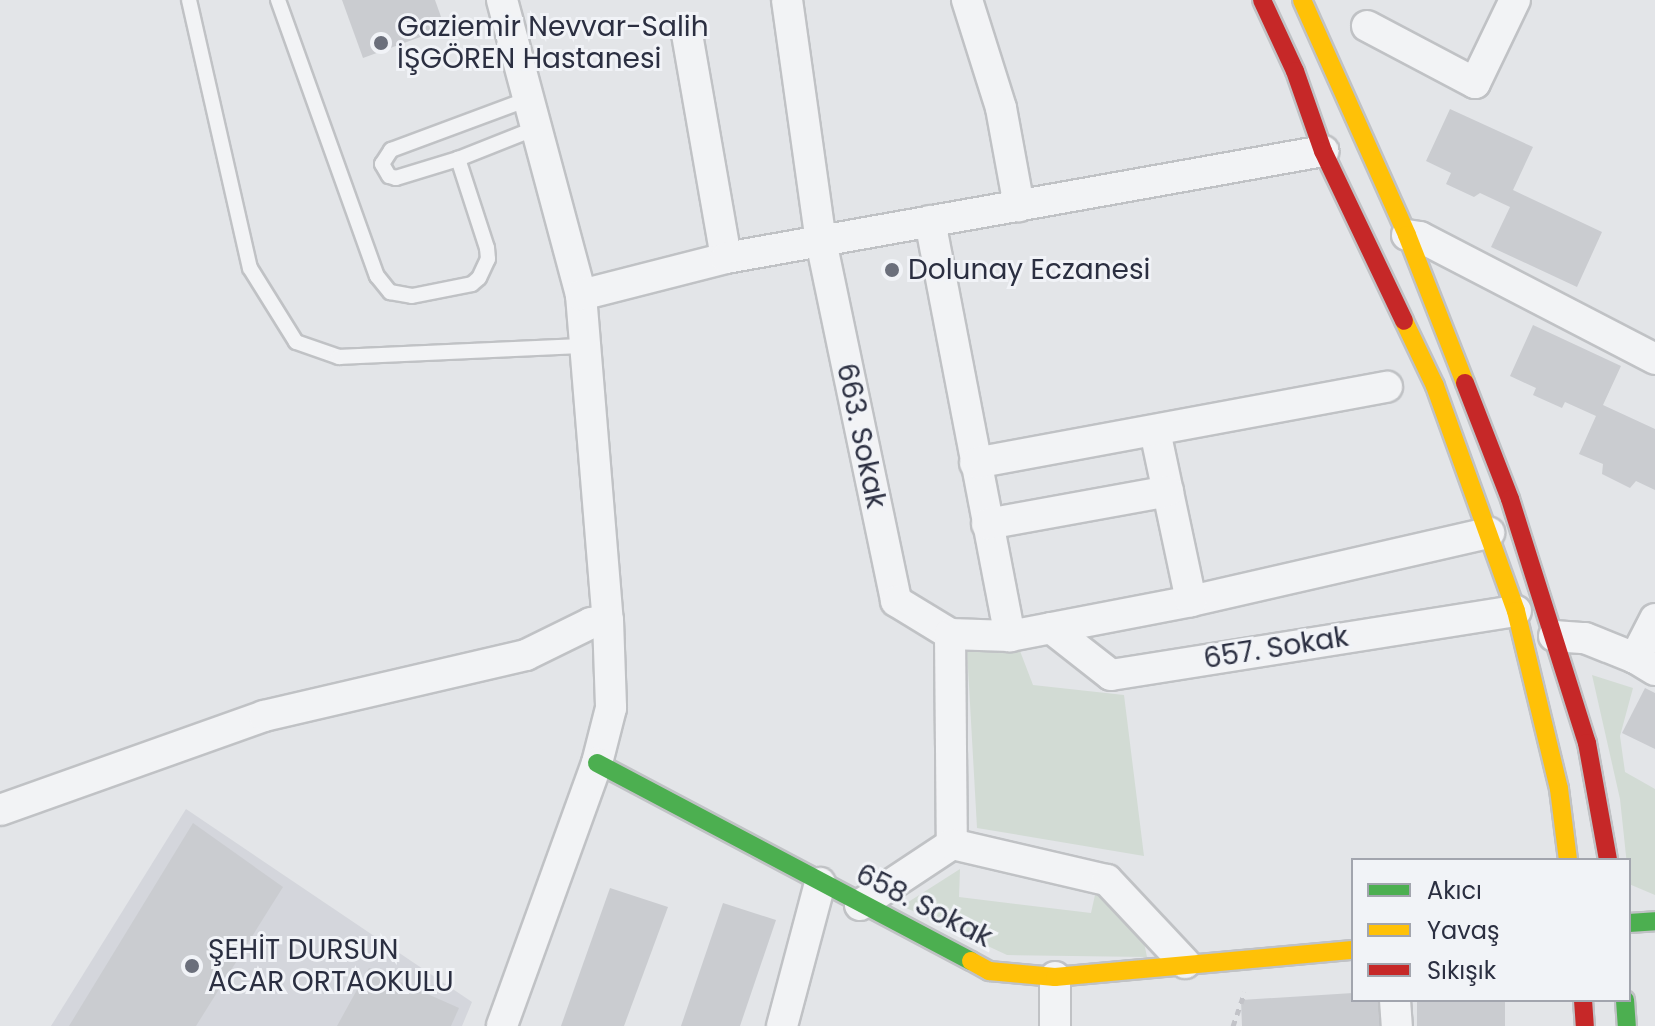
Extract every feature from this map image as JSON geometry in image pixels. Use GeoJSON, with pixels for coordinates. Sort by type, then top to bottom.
{"type":"FeatureCollection","features":[{"type":"Feature","properties":{"kind":"street"},"geometry":{"type":"LineString","coordinates":[[502,0],[581,295],[608,620],[611,708],[597,763],[502,1026]]}},
{"type":"Feature","properties":{"kind":"street","name":"663. Sokak"},"geometry":{"type":"LineString","coordinates":[[787,0],[821,241],[896,601],[950,634]]}},
{"type":"Feature","properties":{"kind":"street"},"geometry":{"type":"LineString","coordinates":[[967,0],[1001,108],[1019,206]]}},
{"type":"Feature","properties":{"kind":"street"},"geometry":{"type":"LineString","coordinates":[[1262,0],[1295,71],[1323,151],[1435,386],[1489,533],[1516,611],[1559,789],[1568,858]]}},
{"type":"Feature","properties":{"kind":"street"},"geometry":{"type":"LineString","coordinates":[[1302,0],[1407,235],[1510,499],[1587,743],[1608,858]]}},
{"type":"Feature","properties":{"kind":"street"},"geometry":{"type":"LineString","coordinates":[[1367,26],[1475,83],[1515,0]]}},
{"type":"Feature","properties":{"kind":"street"},"geometry":{"type":"LineString","coordinates":[[687,34],[726,258]]}},
{"type":"Feature","properties":{"kind":"street"},"geometry":{"type":"LineString","coordinates":[[581,295],[726,258],[1323,151]]}},
{"type":"Feature","properties":{"kind":"street"},"geometry":{"type":"LineString","coordinates":[[930,221],[1010,636]]}},
{"type":"Feature","properties":{"kind":"street"},"geometry":{"type":"LineString","coordinates":[[1407,235],[1420,237],[1651,347]]}},
{"type":"Feature","properties":{"kind":"street"},"geometry":{"type":"LineString","coordinates":[[975,463],[1387,387]]}},
{"type":"Feature","properties":{"kind":"street"},"geometry":{"type":"LineString","coordinates":[[1155,431],[1191,601]]}},
{"type":"Feature","properties":{"kind":"street"},"geometry":{"type":"LineString","coordinates":[[987,524],[1168,491]]}},
{"type":"Feature","properties":{"kind":"street"},"geometry":{"type":"LineString","coordinates":[[952,844],[950,634],[1010,636],[1191,601],[1489,533]]}},
{"type":"Feature","properties":{"kind":"street","name":"657. Sokak"},"geometry":{"type":"LineString","coordinates":[[1051,628],[1111,675],[1516,611]]}},
{"type":"Feature","properties":{"kind":"street"},"geometry":{"type":"LineString","coordinates":[[1554,636],[1585,638],[1645,664],[1655,619]]}},
{"type":"Feature","properties":{"kind":"street"},"geometry":{"type":"LineString","coordinates":[[0,810],[264,716],[526,655],[591,623],[608,620]]}},
{"type":"Feature","properties":{"kind":"street","name":"658. Sokak"},"geometry":{"type":"LineString","coordinates":[[597,763],[989,971],[1055,977],[1351,950]]}},
{"type":"Feature","properties":{"kind":"street"},"geometry":{"type":"LineString","coordinates":[[860,905],[952,844],[1107,880],[1185,963]]}},
{"type":"Feature","properties":{"kind":"street"},"geometry":{"type":"LineString","coordinates":[[782,1026],[820,883]]}},
{"type":"Feature","properties":{"kind":"street"},"geometry":{"type":"LineString","coordinates":[[1631,923],[1655,921]]}},
{"type":"Feature","properties":{"kind":"street"},"geometry":{"type":"LineString","coordinates":[[1055,977],[1055,1026]]}},
{"type":"Feature","properties":{"kind":"street"},"geometry":{"type":"LineString","coordinates":[[1395,1002],[1397,1026]]}},
{"type":"Feature","properties":{"kind":"street"},"geometry":{"type":"LineString","coordinates":[[1583,1002],[1585,1026]]}},
{"type":"Feature","properties":{"kind":"street"},"geometry":{"type":"LineString","coordinates":[[1625,1002],[1627,1026]]}},
{"type":"Feature","properties":{"kind":"lane"},"geometry":{"type":"LineString","coordinates":[[189,0],[250,268],[296,342],[339,357],[585,346]]}},
{"type":"Feature","properties":{"kind":"lane"},"geometry":{"type":"LineString","coordinates":[[278,0],[377,276],[390,292],[412,296],[472,284],[484,270],[487,248],[458,159]]}},
{"type":"Feature","properties":{"kind":"lane"},"geometry":{"type":"LineString","coordinates":[[532,114],[458,159],[396,178],[389,176],[382,164],[391,150],[532,114]]}},
{"type":"Feature","properties":{"kind":"shaded area"},"geometry":{"type":"Polygon","coordinates":[[[967,650],[1020,651],[1033,685],[1124,695],[1144,856],[977,828],[967,650]]]}},
{"type":"Feature","properties":{"kind":"shaded area"},"geometry":{"type":"Polygon","coordinates":[[[1592,675],[1633,688],[1620,736],[1625,772],[1655,789],[1655,895],[1631,885],[1631,858],[1626,858],[1620,799],[1592,675]]]}},
{"type":"Feature","properties":{"kind":"shaded area","name":"ŞEHİT DURSUN ACAR ORTAOKULU"},"geometry":{"type":"Polygon","coordinates":[[[186,809],[472,1002],[462,1026],[51,1026],[186,809]]]}},
{"type":"Feature","properties":{"kind":"shaded area"},"geometry":{"type":"Polygon","coordinates":[[[960,869],[959,897],[1091,913],[1095,895],[1118,903],[1142,932],[1147,957],[1007,955],[902,906],[960,869]]]}},
{"type":"Feature","properties":{"kind":"building","name":"Gaziemir Nevvar-Salih İŞGÖREN Hastanesi"},"geometry":{"type":"Polygon","coordinates":[[[342,0],[435,0],[445,28],[363,58],[342,0]]]}},
{"type":"Feature","properties":{"kind":"building"},"geometry":{"type":"Polygon","coordinates":[[[1450,109],[1533,147],[1513,190],[1602,232],[1577,287],[1491,247],[1510,207],[1480,193],[1474,197],[1446,184],[1451,173],[1426,161],[1450,109]]]}},
{"type":"Feature","properties":{"kind":"building"},"geometry":{"type":"Polygon","coordinates":[[[1533,325],[1621,366],[1603,405],[1655,429],[1655,490],[1636,481],[1630,488],[1602,474],[1603,464],[1579,454],[1596,416],[1565,402],[1562,408],[1533,395],[1536,388],[1510,376],[1533,325]]]}},
{"type":"Feature","properties":{"kind":"building"},"geometry":{"type":"Polygon","coordinates":[[[1645,688],[1655,693],[1655,749],[1622,733],[1645,688]]]}},
{"type":"Feature","properties":{"kind":"building","name":"ŞEHİT DURSUN ACAR ORTAOKULU"},"geometry":{"type":"Polygon","coordinates":[[[193,823],[283,887],[196,1026],[69,1026],[193,823]]]}},
{"type":"Feature","properties":{"kind":"building"},"geometry":{"type":"Polygon","coordinates":[[[610,888],[668,907],[624,1026],[561,1026],[610,888]]]}},
{"type":"Feature","properties":{"kind":"building"},"geometry":{"type":"Polygon","coordinates":[[[723,903],[776,920],[740,1026],[681,1026],[723,903]]]}},
{"type":"Feature","properties":{"kind":"building"},"geometry":{"type":"Polygon","coordinates":[[[369,968],[459,1008],[451,1026],[337,1026],[369,968]]]}},
{"type":"Feature","properties":{"kind":"building"},"geometry":{"type":"Polygon","coordinates":[[[1351,993],[1351,1002],[1380,1002],[1382,1026],[1242,1026],[1241,1000],[1351,993]]]}},
{"type":"Feature","properties":{"kind":"building"},"geometry":{"type":"Polygon","coordinates":[[[1417,1002],[1505,1002],[1505,1026],[1417,1026],[1417,1002]]]}},
{"type":"Feature","properties":{"kind":"traffic: fast"},"geometry":{"type":"LineString","coordinates":[[597,763],[971,961]]}},
{"type":"Feature","properties":{"kind":"traffic: fast"},"geometry":{"type":"LineString","coordinates":[[1631,923],[1655,921]]}},
{"type":"Feature","properties":{"kind":"traffic: fast"},"geometry":{"type":"LineString","coordinates":[[1625,1002],[1627,1026]]}},
{"type":"Feature","properties":{"kind":"traffic: slow"},"geometry":{"type":"LineString","coordinates":[[1302,0],[1407,235],[1465,383]]}},
{"type":"Feature","properties":{"kind":"traffic: slow"},"geometry":{"type":"LineString","coordinates":[[1404,321],[1435,386],[1516,611],[1559,789],[1568,858]]}},
{"type":"Feature","properties":{"kind":"traffic: slow"},"geometry":{"type":"LineString","coordinates":[[971,961],[989,971],[1055,977],[1351,950]]}},
{"type":"Feature","properties":{"kind":"traffic: jam"},"geometry":{"type":"LineString","coordinates":[[1262,0],[1295,71],[1323,151],[1404,321]]}},
{"type":"Feature","properties":{"kind":"traffic: jam"},"geometry":{"type":"LineString","coordinates":[[1465,383],[1510,499],[1587,743],[1608,858]]}},
{"type":"Feature","properties":{"kind":"traffic: jam"},"geometry":{"type":"LineString","coordinates":[[1583,1002],[1585,1026]]}},
{"type":"Feature","properties":{"kind":"place","name":"Gaziemir Nevvar-Salih İŞGÖREN Hastanesi"},"geometry":{"type":"Point","coordinates":[381,43]}},
{"type":"Feature","properties":{"kind":"place","name":"Dolunay Eczanesi"},"geometry":{"type":"Point","coordinates":[892,270]}},
{"type":"Feature","properties":{"kind":"place","name":"ŞEHİT DURSUN ACAR ORTAOKULU"},"geometry":{"type":"Point","coordinates":[192,966]}}]}
